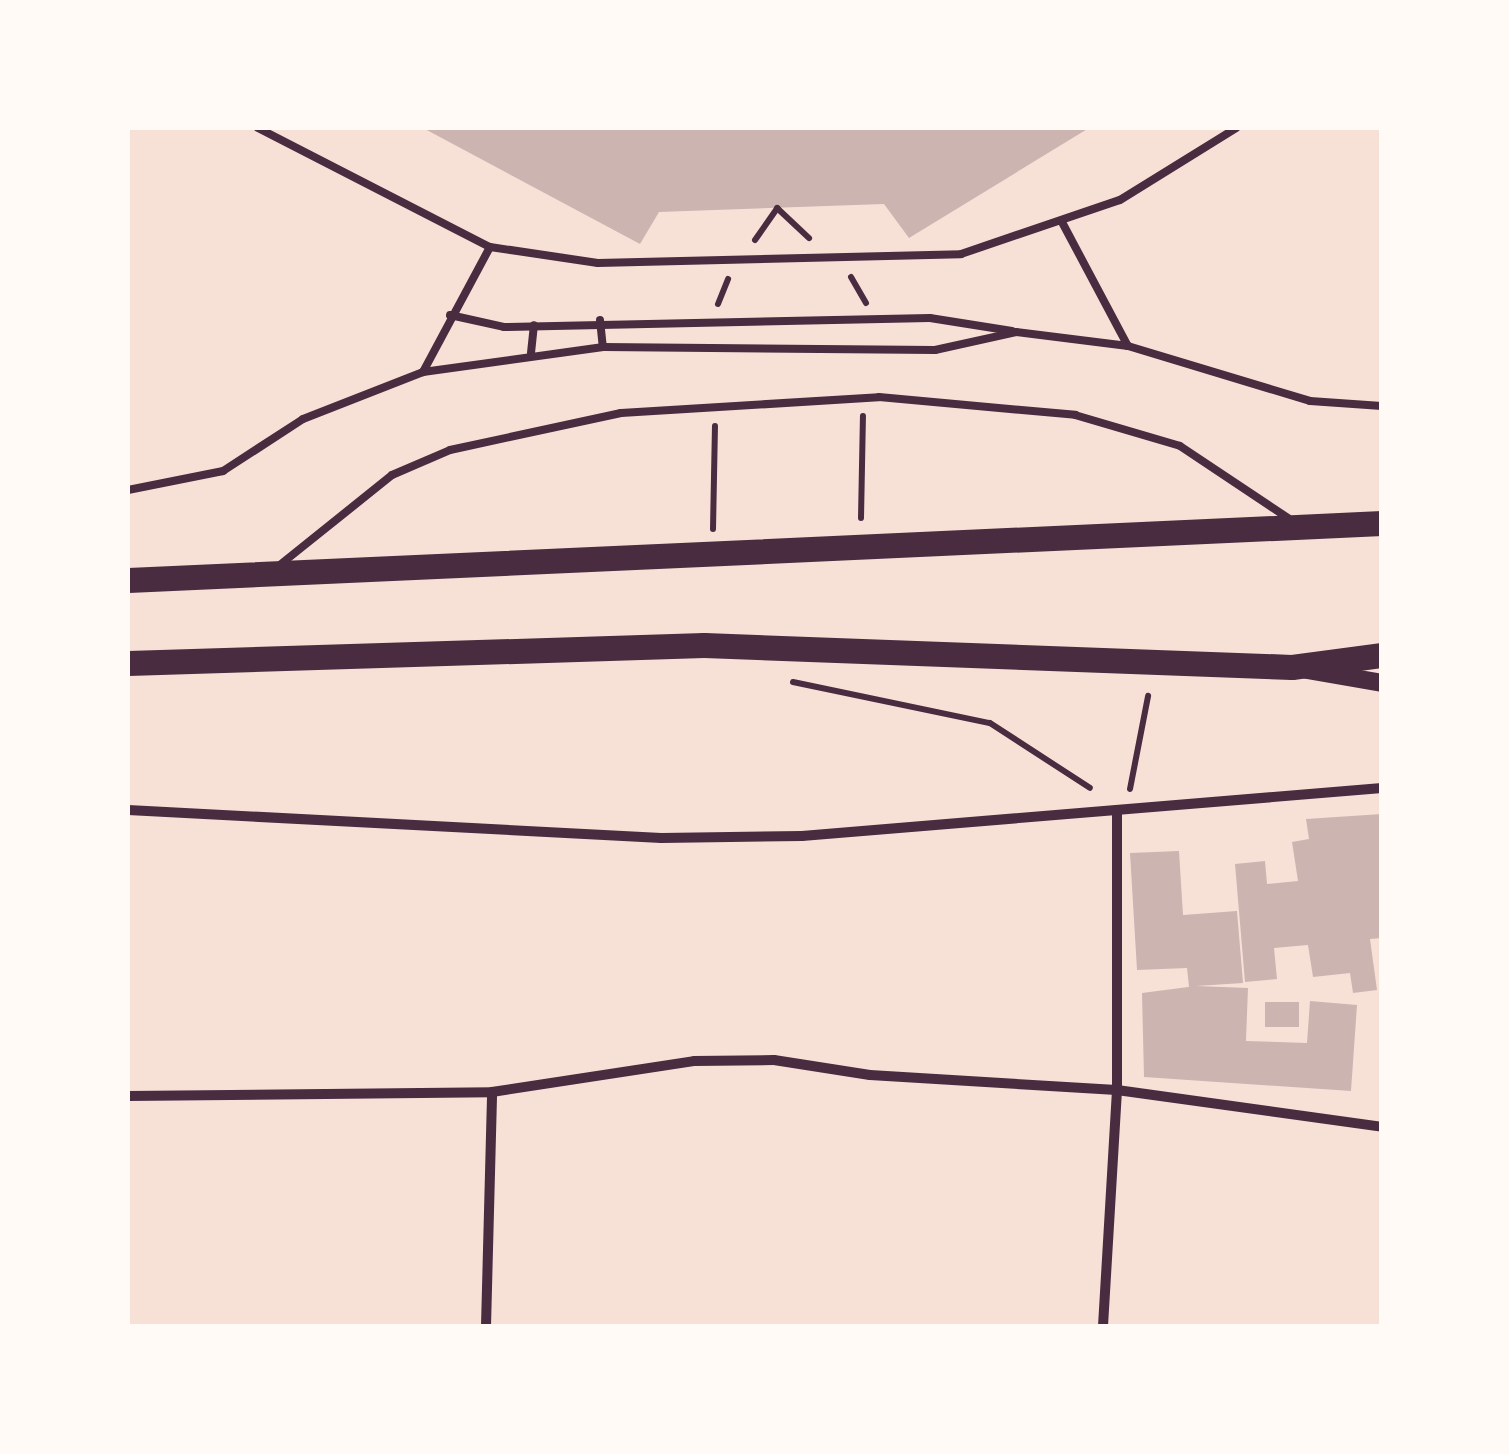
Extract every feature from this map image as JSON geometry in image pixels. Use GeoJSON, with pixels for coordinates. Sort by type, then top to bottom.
{"type":"FeatureCollection","features":[{"type":"Feature","properties":{"kind":"main road"},"geometry":{"type":"LineString","coordinates":[[128,580],[1382,522]]}},
{"type":"Feature","properties":{"kind":"main road"},"geometry":{"type":"LineString","coordinates":[[128,664],[704,646],[1292,667],[1382,655]]}},
{"type":"Feature","properties":{"kind":"street"},"geometry":{"type":"LineString","coordinates":[[1292,667],[1382,683]]}},
{"type":"Feature","properties":{"kind":"street"},"geometry":{"type":"LineString","coordinates":[[128,810],[661,838],[1121,810],[1382,788]]}},
{"type":"Feature","properties":{"kind":"street"},"geometry":{"type":"LineString","coordinates":[[1102,1326],[1117,1090],[1121,810]]}},
{"type":"Feature","properties":{"kind":"street"},"geometry":{"type":"LineString","coordinates":[[128,1096],[492,1092],[694,1060],[758,1060],[1117,1090],[1382,1127]]}},
{"type":"Feature","properties":{"kind":"street"},"geometry":{"type":"LineString","coordinates":[[486,1326],[492,1092]]}},
{"type":"Feature","properties":{"kind":"lane"},"geometry":{"type":"LineString","coordinates":[[258,128],[490,248],[598,263],[961,254],[1064,224],[1236,128]]}},
{"type":"Feature","properties":{"kind":"lane"},"geometry":{"type":"LineString","coordinates":[[1064,224],[1128,346]]}},
{"type":"Feature","properties":{"kind":"lane"},"geometry":{"type":"LineString","coordinates":[[423,372],[450,315],[490,248]]}},
{"type":"Feature","properties":{"kind":"lane"},"geometry":{"type":"LineString","coordinates":[[450,315],[534,326],[600,320],[930,318],[1128,346],[1246,386],[1382,406]]}},
{"type":"Feature","properties":{"kind":"lane"},"geometry":{"type":"LineString","coordinates":[[600,320],[603,347]]}},
{"type":"Feature","properties":{"kind":"lane"},"geometry":{"type":"LineString","coordinates":[[531,353],[534,326]]}},
{"type":"Feature","properties":{"kind":"lane"},"geometry":{"type":"LineString","coordinates":[[128,490],[223,472],[303,419],[423,372],[531,353],[603,347],[935,350],[1016,332]]}},
{"type":"Feature","properties":{"kind":"lane"},"geometry":{"type":"LineString","coordinates":[[270,572],[392,476],[450,450],[621,413],[879,397],[1075,415],[1180,446],[1300,528]]}},
{"type":"Feature","properties":{"kind":"path"},"geometry":{"type":"LineString","coordinates":[[861,520],[862,423]]}},
{"type":"Feature","properties":{"kind":"path"},"geometry":{"type":"LineString","coordinates":[[713,530],[716,426]]}},
{"type":"Feature","properties":{"kind":"path"},"geometry":{"type":"LineString","coordinates":[[793,682],[990,723],[1076,784],[1103,786]]}},
{"type":"Feature","properties":{"kind":"path"},"geometry":{"type":"LineString","coordinates":[[1121,810],[1131,784],[1148,696]]}},
{"type":"Feature","properties":{"kind":"path"},"geometry":{"type":"LineString","coordinates":[[1117,785],[1131,784]]}},
{"type":"Feature","properties":{"kind":"building"},"geometry":{"type":"Polygon","coordinates":[[[423,128],[1089,128],[909,238],[884,204],[659,212],[640,244],[423,128]]]}},
{"type":"Feature","properties":{"kind":"building"},"geometry":{"type":"Polygon","coordinates":[[[1382,814],[1382,938],[1370,939],[1377,990],[1353,993],[1350,973],[1313,977],[1308,945],[1274,948],[1277,979],[1245,982],[1235,864],[1265,861],[1267,884],[1298,881],[1292,842],[1309,839],[1306,819],[1382,814]]]}},
{"type":"Feature","properties":{"kind":"building"},"geometry":{"type":"Polygon","coordinates":[[[1179,851],[1183,915],[1237,911],[1243,983],[1196,986],[1248,988],[1246,1041],[1307,1043],[1310,1001],[1357,1005],[1351,1091],[1144,1077],[1142,993],[1189,987],[1187,968],[1137,970],[1130,853],[1179,851]]]}},
{"type":"Feature","properties":{"kind":"building"},"geometry":{"type":"Polygon","coordinates":[[[1265,1002],[1299,1002],[1299,1027],[1265,1027],[1265,1002]]]}}]}
